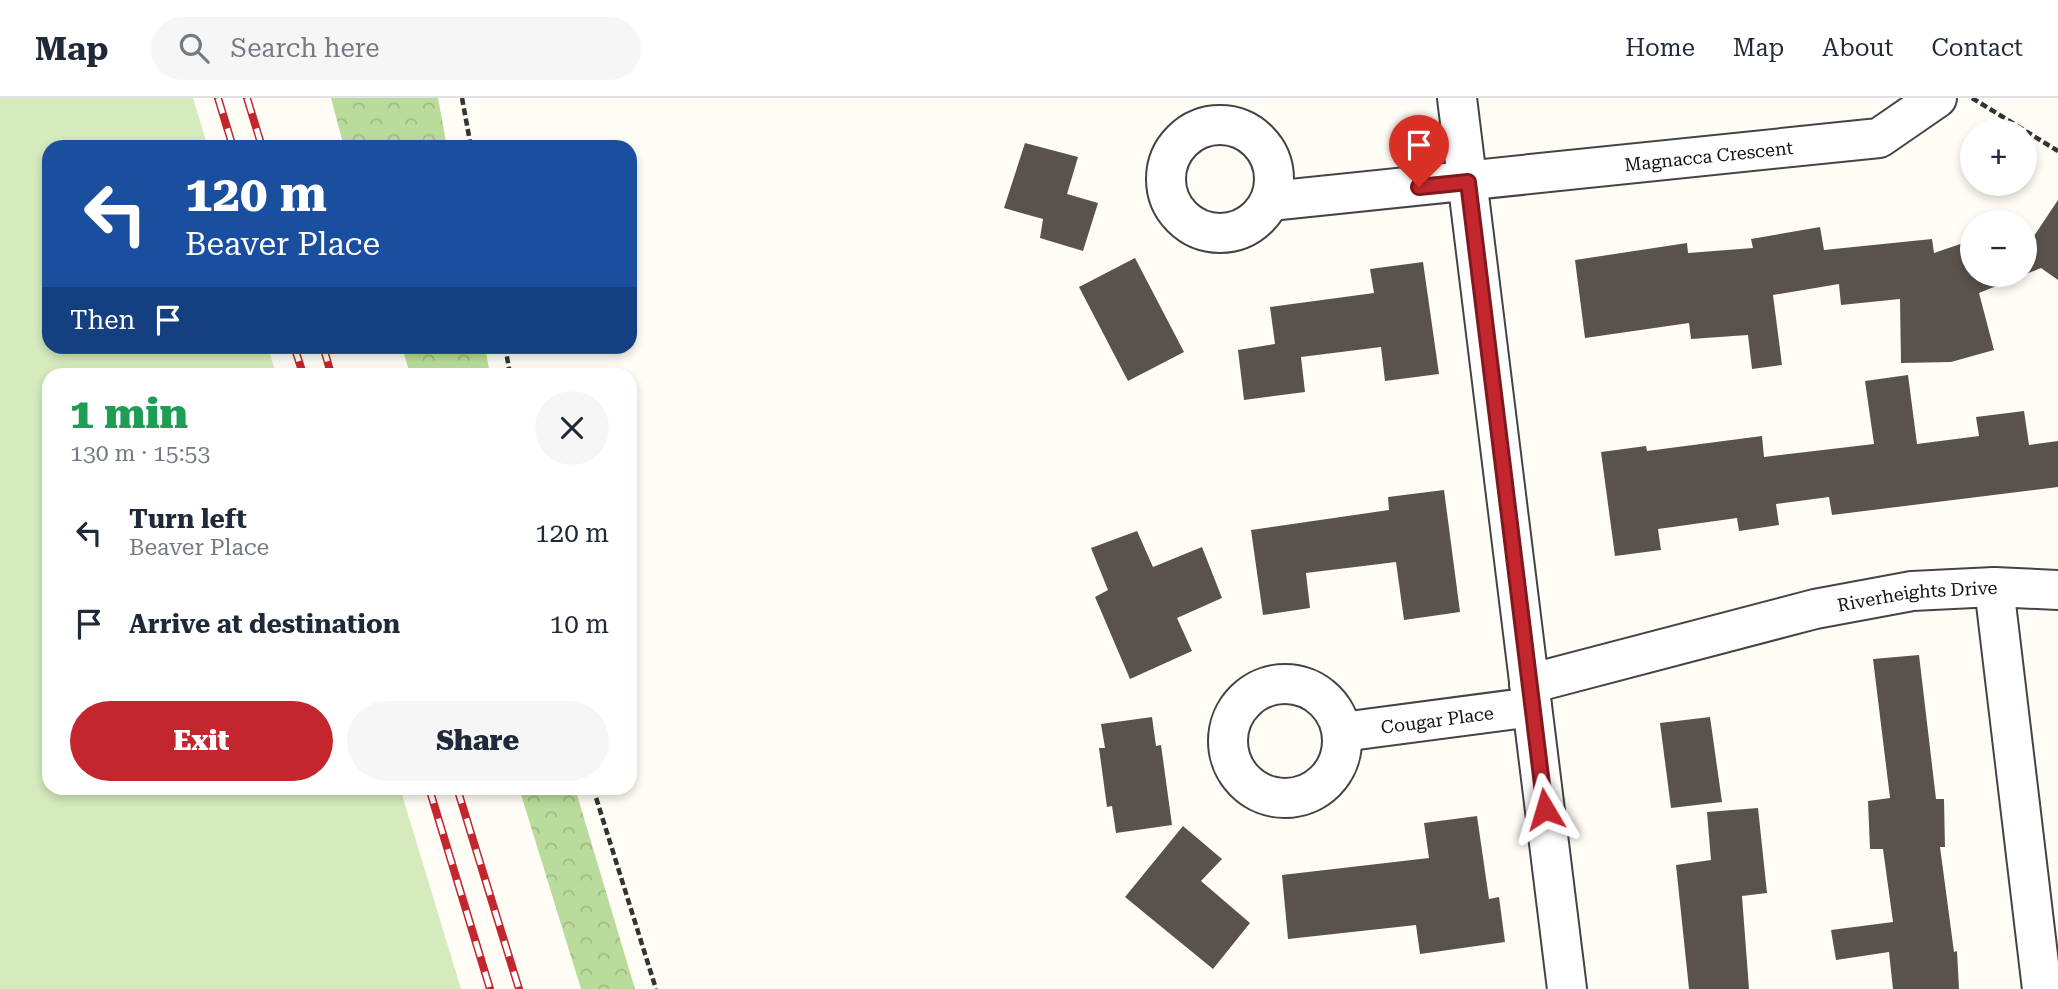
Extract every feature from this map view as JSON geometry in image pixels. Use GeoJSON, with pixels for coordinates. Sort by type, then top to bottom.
{"type":"FeatureCollection","features":[{"type":"Feature","properties":{"kind":"street"},"geometry":{"type":"LineString","coordinates":[[1457,98],[1567,989]]}},
{"type":"Feature","properties":{"kind":"street","name":"Magnacca Crescent"},"geometry":{"type":"LineString","coordinates":[[1270,201],[1878,138],[1937,98]]}},
{"type":"Feature","properties":{"kind":"street"},"geometry":{"type":"LineString","coordinates":[[1994,587],[2058,590]]}},
{"type":"Feature","properties":{"kind":"street","name":"Riverheights Drive"},"geometry":{"type":"LineString","coordinates":[[1530,695],[1815,609],[1912,591],[1994,587],[2042,989]]}},
{"type":"Feature","properties":{"kind":"street","name":"Cougar Place"},"geometry":{"type":"LineString","coordinates":[[1342,732],[1530,695]]}},
{"type":"Feature","properties":{"kind":"path"},"geometry":{"type":"LineString","coordinates":[[462,98],[470,140]]}},
{"type":"Feature","properties":{"kind":"path"},"geometry":{"type":"LineString","coordinates":[[1972,98],[2058,151]]}},
{"type":"Feature","properties":{"kind":"path"},"geometry":{"type":"LineString","coordinates":[[595,795],[656,989]]}},
{"type":"Feature","properties":{"kind":"green space"},"geometry":{"type":"Polygon","coordinates":[[[0,98],[193,98],[206,140],[42,140],[42,354],[270,354],[274,368],[42,368],[42,795],[402,795],[461,989],[0,989],[0,98]]]}},
{"type":"Feature","properties":{"kind":"green space"},"geometry":{"type":"Polygon","coordinates":[[[331,98],[438,98],[446,140],[342,140],[331,98]]]}},
{"type":"Feature","properties":{"kind":"green space"},"geometry":{"type":"Polygon","coordinates":[[[404,354],[486,354],[489,368],[408,368],[404,354]]]}},
{"type":"Feature","properties":{"kind":"green space"},"geometry":{"type":"Polygon","coordinates":[[[521,795],[577,795],[635,989],[581,989],[521,795]]]}},
{"type":"Feature","properties":{"kind":"building"},"geometry":{"type":"Polygon","coordinates":[[[1025,143],[1078,157],[1067,194],[1098,203],[1083,251],[1040,238],[1043,219],[1004,208],[1025,143]]]}},
{"type":"Feature","properties":{"kind":"building"},"geometry":{"type":"Polygon","coordinates":[[[2058,200],[2058,280],[2041,268],[2037,270],[2037,232],[2058,200]]]}},
{"type":"Feature","properties":{"kind":"building"},"geometry":{"type":"Polygon","coordinates":[[[1820,227],[1824,250],[1932,239],[1934,253],[1960,244],[1960,287],[1994,287],[1979,293],[1994,350],[1951,362],[1901,363],[1900,299],[1841,305],[1839,284],[1773,295],[1782,365],[1752,369],[1748,335],[1691,339],[1689,323],[1585,338],[1575,260],[1687,243],[1688,253],[1753,248],[1751,239],[1820,227]]]}},
{"type":"Feature","properties":{"kind":"building"},"geometry":{"type":"Polygon","coordinates":[[[1135,258],[1184,352],[1128,381],[1079,287],[1135,258]]]}},
{"type":"Feature","properties":{"kind":"building"},"geometry":{"type":"Polygon","coordinates":[[[1423,262],[1439,374],[1385,381],[1381,347],[1301,357],[1305,392],[1244,400],[1238,350],[1275,344],[1270,307],[1374,293],[1370,269],[1423,262]]]}},
{"type":"Feature","properties":{"kind":"building"},"geometry":{"type":"Polygon","coordinates":[[[1908,375],[1917,444],[1979,436],[1976,417],[2024,411],[2029,445],[2058,441],[2058,487],[1832,515],[1829,497],[1776,504],[1779,525],[1739,531],[1737,518],[1658,529],[1661,550],[1615,556],[1601,452],[1646,446],[1647,451],[1762,436],[1764,457],[1874,444],[1865,381],[1908,375]]]}},
{"type":"Feature","properties":{"kind":"building"},"geometry":{"type":"Polygon","coordinates":[[[1444,490],[1460,612],[1404,620],[1396,562],[1306,573],[1310,608],[1263,615],[1251,530],[1389,510],[1388,497],[1444,490]]]}},
{"type":"Feature","properties":{"kind":"building"},"geometry":{"type":"Polygon","coordinates":[[[1137,531],[1153,567],[1202,547],[1222,598],[1177,618],[1192,651],[1130,679],[1095,597],[1108,590],[1091,548],[1137,531]]]}},
{"type":"Feature","properties":{"kind":"building"},"geometry":{"type":"Polygon","coordinates":[[[1919,655],[1936,799],[1944,799],[1945,847],[1940,847],[1954,952],[1957,951],[1959,989],[1893,989],[1889,952],[1836,960],[1831,930],[1893,922],[1883,849],[1870,849],[1868,801],[1890,798],[1873,659],[1919,655]]]}},
{"type":"Feature","properties":{"kind":"building"},"geometry":{"type":"Polygon","coordinates":[[[1152,717],[1156,746],[1161,745],[1172,825],[1116,833],[1112,806],[1107,807],[1099,748],[1105,748],[1101,724],[1152,717]]]}},
{"type":"Feature","properties":{"kind":"building"},"geometry":{"type":"Polygon","coordinates":[[[1710,717],[1722,802],[1671,808],[1660,723],[1710,717]]]}},
{"type":"Feature","properties":{"kind":"building"},"geometry":{"type":"Polygon","coordinates":[[[1758,808],[1767,893],[1742,896],[1749,989],[1689,989],[1676,865],[1711,860],[1707,812],[1758,808]]]}},
{"type":"Feature","properties":{"kind":"building"},"geometry":{"type":"Polygon","coordinates":[[[1477,816],[1489,899],[1499,897],[1505,942],[1420,954],[1416,925],[1288,939],[1282,875],[1429,858],[1424,823],[1477,816]]]}},
{"type":"Feature","properties":{"kind":"building"},"geometry":{"type":"Polygon","coordinates":[[[1183,826],[1222,859],[1201,881],[1250,923],[1213,969],[1125,897],[1183,826]]]}},
{"type":"Feature","properties":{"kind":"railway"},"geometry":{"type":"LineString","coordinates":[[218,98],[231,140]]}},
{"type":"Feature","properties":{"kind":"railway"},"geometry":{"type":"LineString","coordinates":[[247,98],[260,140]]}},
{"type":"Feature","properties":{"kind":"railway"},"geometry":{"type":"LineString","coordinates":[[297,354],[301,368]]}},
{"type":"Feature","properties":{"kind":"railway"},"geometry":{"type":"LineString","coordinates":[[325,354],[329,368]]}},
{"type":"Feature","properties":{"kind":"railway"},"geometry":{"type":"LineString","coordinates":[[431,795],[490,989]]}},
{"type":"Feature","properties":{"kind":"railway"},"geometry":{"type":"LineString","coordinates":[[459,795],[519,989]]}},
{"type":"Feature","properties":{"kind":"route"},"geometry":{"type":"LineString","coordinates":[[1419,187],[1468,182],[1545,809]]}}]}
